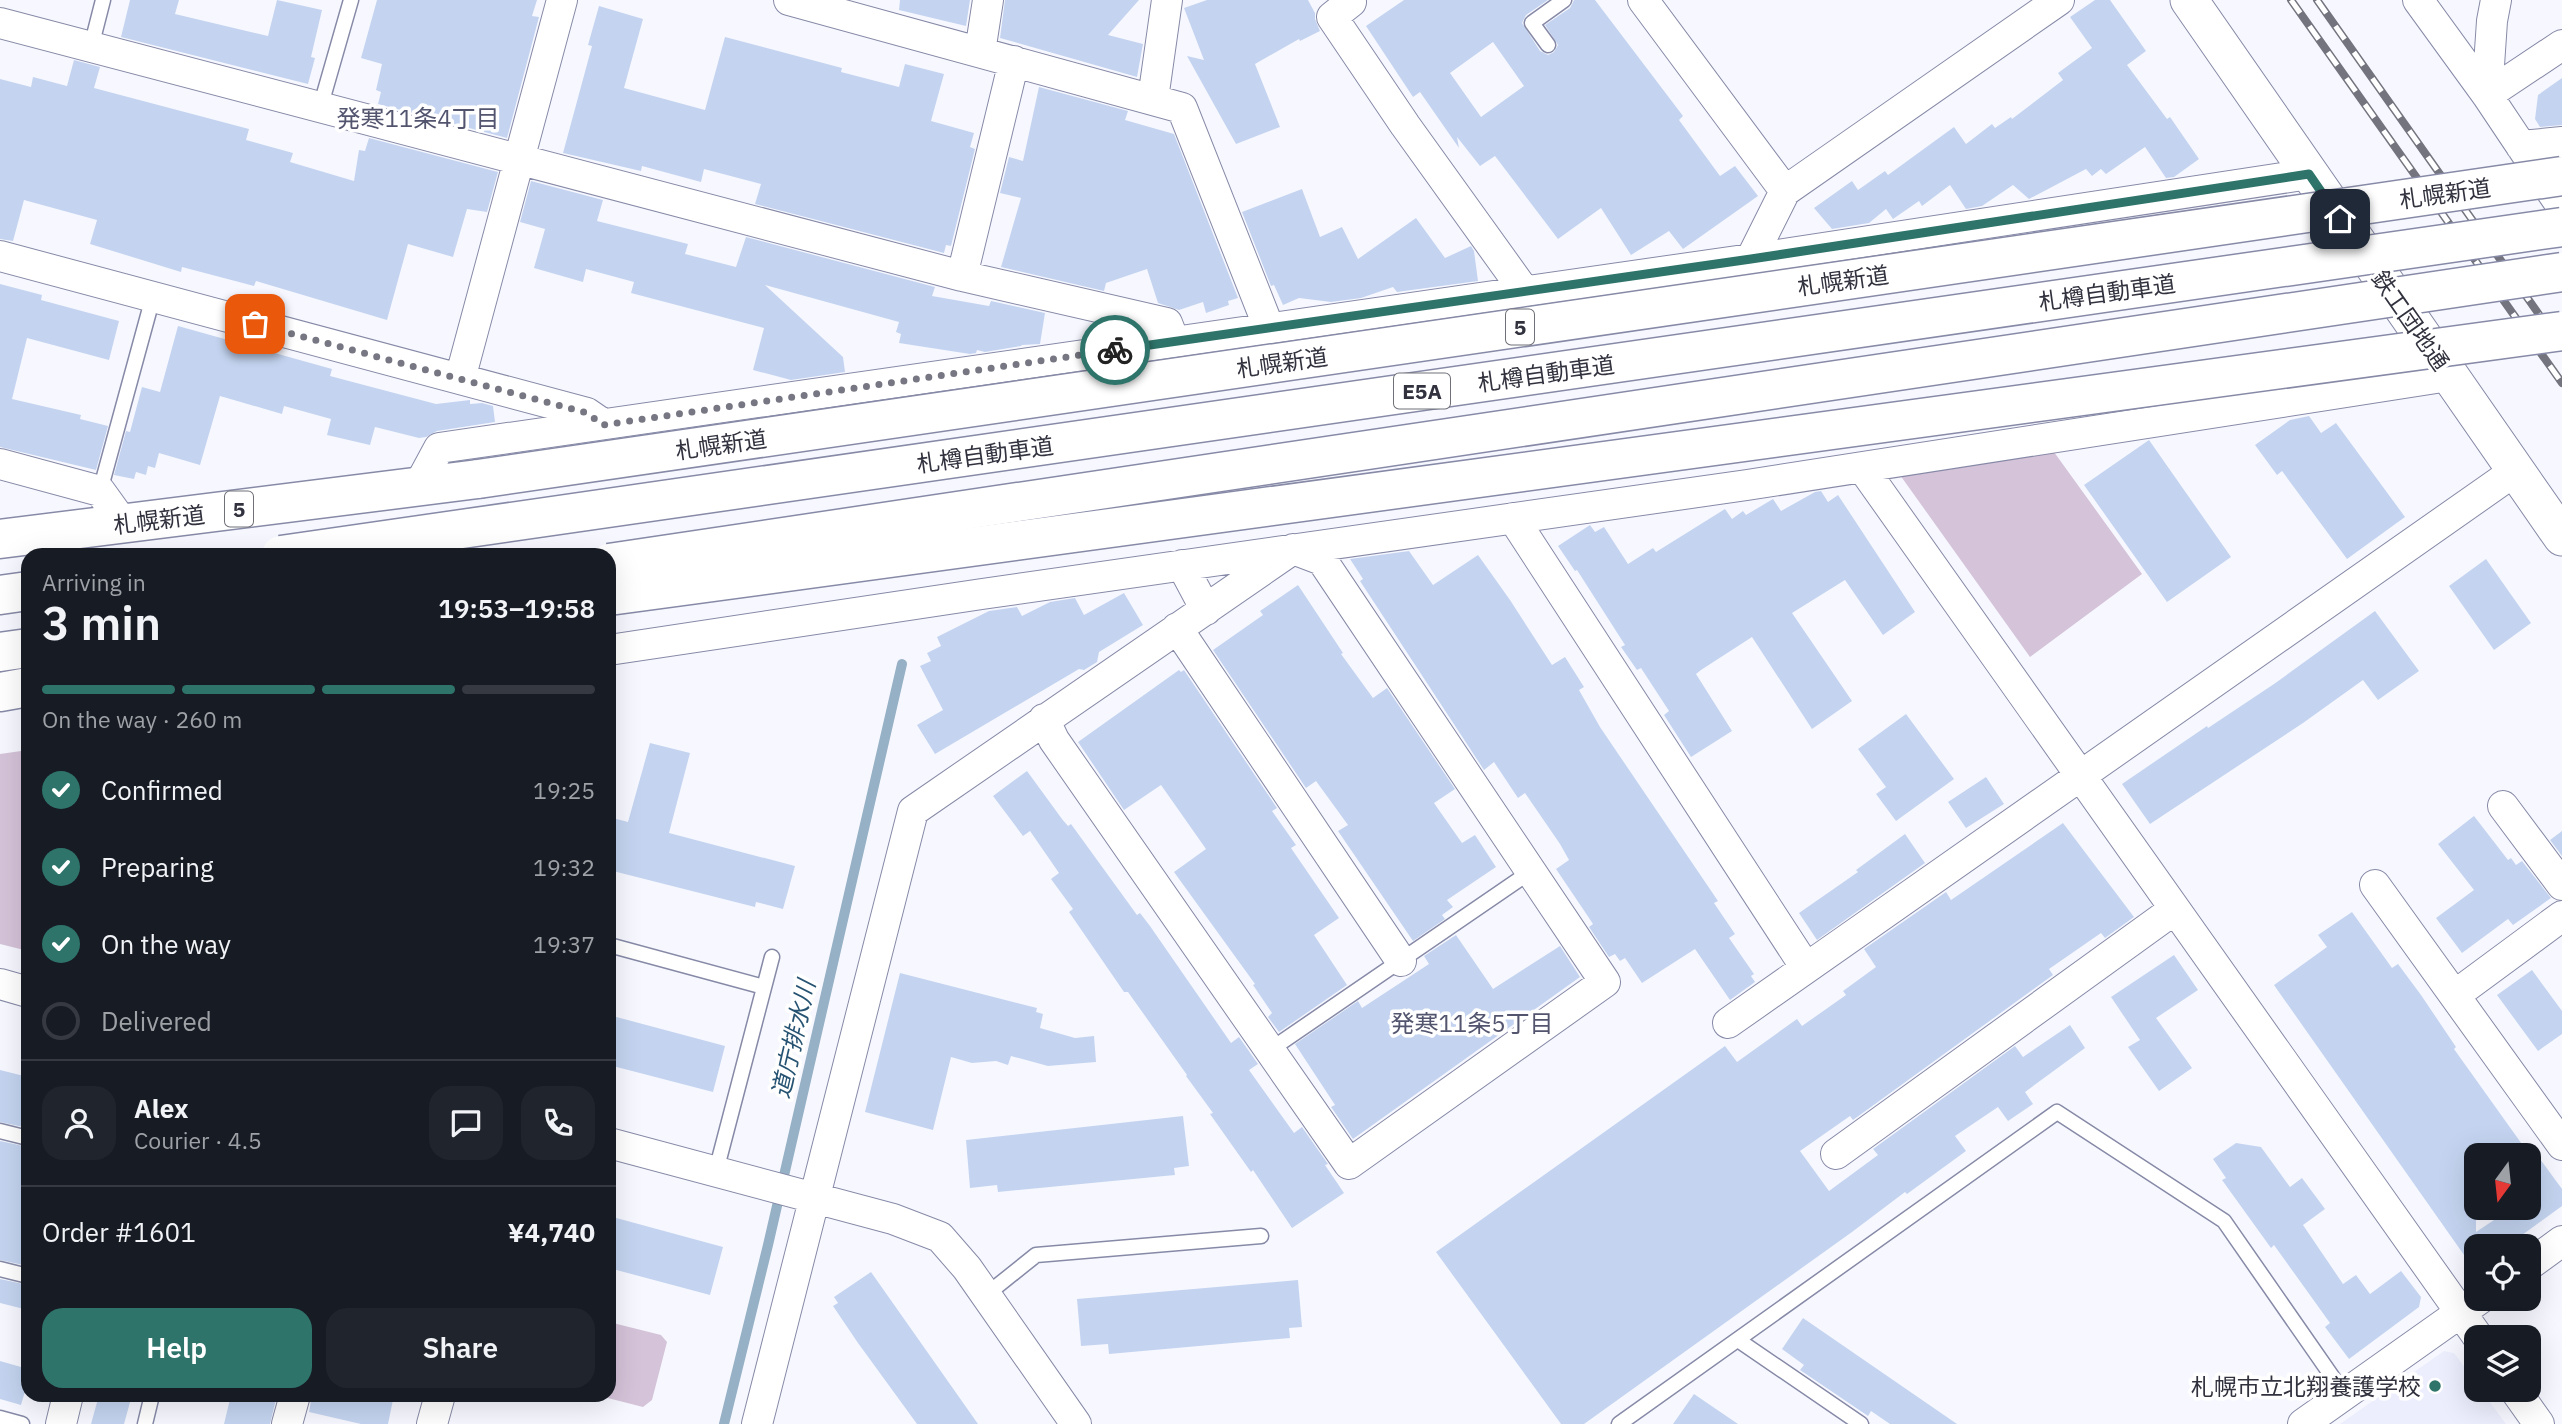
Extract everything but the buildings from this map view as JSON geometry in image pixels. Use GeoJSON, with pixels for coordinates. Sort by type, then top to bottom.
{"type":"FeatureCollection","features":[{"type":"Feature","properties":{"kind":"highway","name":"札幌新道"},"geometry":{"type":"LineString","coordinates":[[0,539],[478,479],[2562,176]]}},
{"type":"Feature","properties":{"kind":"highway","name":"札樽自動車道"},"geometry":{"type":"LineString","coordinates":[[330,548],[2562,227]]}},
{"type":"Feature","properties":{"kind":"highway","name":"札樽自動車道"},"geometry":{"type":"LineString","coordinates":[[616,562],[2562,272]]}},
{"type":"Feature","properties":{"kind":"highway"},"geometry":{"type":"LineString","coordinates":[[616,595],[2562,331]]}},
{"type":"Feature","properties":{"kind":"highway"},"geometry":{"type":"LineString","coordinates":[[0,595],[21,592]]}},
{"type":"Feature","properties":{"kind":"highway"},"geometry":{"type":"LineString","coordinates":[[0,652],[21,649]]}},
{"type":"Feature","properties":{"kind":"highway"},"geometry":{"type":"LineString","coordinates":[[0,692],[21,688]]}},
{"type":"Feature","properties":{"kind":"street"},"geometry":{"type":"LineString","coordinates":[[460,379],[562,0]]}},
{"type":"Feature","properties":{"kind":"street"},"geometry":{"type":"LineString","coordinates":[[789,0],[823,5],[1182,108],[1269,328]]}},
{"type":"Feature","properties":{"kind":"street"},"geometry":{"type":"LineString","coordinates":[[980,52],[988,0]]}},
{"type":"Feature","properties":{"kind":"street"},"geometry":{"type":"LineString","coordinates":[[1153,99],[1167,0]]}},
{"type":"Feature","properties":{"kind":"street"},"geometry":{"type":"LineString","coordinates":[[1643,0],[1785,191]]}},
{"type":"Feature","properties":{"kind":"street"},"geometry":{"type":"LineString","coordinates":[[1751,259],[1785,191],[2059,0]]}},
{"type":"Feature","properties":{"kind":"street","name":"鉄工団地通"},"geometry":{"type":"LineString","coordinates":[[2189,0],[2562,537]]}},
{"type":"Feature","properties":{"kind":"street"},"geometry":{"type":"LineString","coordinates":[[2418,0],[2487,95],[2562,207]]}},
{"type":"Feature","properties":{"kind":"street"},"geometry":{"type":"LineString","coordinates":[[2487,95],[2496,0]]}},
{"type":"Feature","properties":{"kind":"street"},"geometry":{"type":"LineString","coordinates":[[1351,1],[1332,18],[1525,292]]}},
{"type":"Feature","properties":{"kind":"street"},"geometry":{"type":"LineString","coordinates":[[0,23],[962,276],[1167,323],[1174,341]]}},
{"type":"Feature","properties":{"kind":"street"},"geometry":{"type":"LineString","coordinates":[[2487,95],[2562,45]]}},
{"type":"Feature","properties":{"kind":"street"},"geometry":{"type":"LineString","coordinates":[[962,276],[1014,61]]}},
{"type":"Feature","properties":{"kind":"street"},"geometry":{"type":"LineString","coordinates":[[2521,146],[2562,142]]}},
{"type":"Feature","properties":{"kind":"street"},"geometry":{"type":"LineString","coordinates":[[418,487],[439,448],[1751,259],[2309,174]]}},
{"type":"Feature","properties":{"kind":"street"},"geometry":{"type":"LineString","coordinates":[[0,256],[587,413],[603,425]]}},
{"type":"Feature","properties":{"kind":"street"},"geometry":{"type":"LineString","coordinates":[[616,649],[1862,467],[2449,376]]}},
{"type":"Feature","properties":{"kind":"street"},"geometry":{"type":"LineString","coordinates":[[0,464],[100,491],[123,523]]}},
{"type":"Feature","properties":{"kind":"street"},"geometry":{"type":"LineString","coordinates":[[1862,467],[2175,908],[2473,1316],[2302,1424]]}},
{"type":"Feature","properties":{"kind":"street"},"geometry":{"type":"LineString","coordinates":[[1728,1023],[2515,471]]}},
{"type":"Feature","properties":{"kind":"street"},"geometry":{"type":"LineString","coordinates":[[1513,518],[1806,968]]}},
{"type":"Feature","properties":{"kind":"street"},"geometry":{"type":"LineString","coordinates":[[758,1424],[809,1195],[913,811],[1293,550]]}},
{"type":"Feature","properties":{"kind":"street"},"geometry":{"type":"LineString","coordinates":[[1044,719],[1054,740],[1349,1164],[1605,982],[1322,560],[1293,550]]}},
{"type":"Feature","properties":{"kind":"street"},"geometry":{"type":"LineString","coordinates":[[1182,565],[1206,610]]}},
{"type":"Feature","properties":{"kind":"street"},"geometry":{"type":"LineString","coordinates":[[1177,628],[1401,961]]}},
{"type":"Feature","properties":{"kind":"street"},"geometry":{"type":"LineString","coordinates":[[2503,807],[2562,885]]}},
{"type":"Feature","properties":{"kind":"street"},"geometry":{"type":"LineString","coordinates":[[2375,885],[2562,1145]]}},
{"type":"Feature","properties":{"kind":"street"},"geometry":{"type":"LineString","coordinates":[[1836,1154],[2175,908]]}},
{"type":"Feature","properties":{"kind":"street"},"geometry":{"type":"LineString","coordinates":[[2455,995],[2562,916]]}},
{"type":"Feature","properties":{"kind":"street"},"geometry":{"type":"LineString","coordinates":[[0,984],[21,990]]}},
{"type":"Feature","properties":{"kind":"street"},"geometry":{"type":"LineString","coordinates":[[616,1145],[809,1195],[893,1219],[940,1237],[986,1295],[1076,1424]]}},
{"type":"Feature","properties":{"kind":"street"},"geometry":{"type":"LineString","coordinates":[[2541,1256],[2562,1241]]}},
{"type":"Feature","properties":{"kind":"street"},"geometry":{"type":"LineString","coordinates":[[61,1424],[66,1402]]}},
{"type":"Feature","properties":{"kind":"street"},"geometry":{"type":"LineString","coordinates":[[287,1424],[293,1402]]}},
{"type":"Feature","properties":{"kind":"street"},"geometry":{"type":"LineString","coordinates":[[432,1424],[438,1402]]}},
{"type":"Feature","properties":{"kind":"street"},"geometry":{"type":"LineString","coordinates":[[2523,1402],[2539,1424]]}},
{"type":"Feature","properties":{"kind":"lane"},"geometry":{"type":"LineString","coordinates":[[91,47],[103,0]]}},
{"type":"Feature","properties":{"kind":"lane"},"geometry":{"type":"LineString","coordinates":[[320,108],[351,0]]}},
{"type":"Feature","properties":{"kind":"lane"},"geometry":{"type":"LineString","coordinates":[[1548,46],[1532,23],[1564,0]]}},
{"type":"Feature","properties":{"kind":"lane"},"geometry":{"type":"LineString","coordinates":[[100,491],[153,297]]}},
{"type":"Feature","properties":{"kind":"lane"},"geometry":{"type":"LineString","coordinates":[[1270,1051],[1530,872]]}},
{"type":"Feature","properties":{"kind":"lane"},"geometry":{"type":"LineString","coordinates":[[616,947],[764,987]]}},
{"type":"Feature","properties":{"kind":"lane"},"geometry":{"type":"LineString","coordinates":[[716,1171],[772,957]]}},
{"type":"Feature","properties":{"kind":"lane"},"geometry":{"type":"LineString","coordinates":[[1629,1422],[1738,1340],[2057,1112],[2224,1221],[2344,1395]]}},
{"type":"Feature","properties":{"kind":"lane"},"geometry":{"type":"LineString","coordinates":[[0,1131],[21,1136]]}},
{"type":"Feature","properties":{"kind":"lane"},"geometry":{"type":"LineString","coordinates":[[986,1295],[1036,1255],[1261,1236]]}},
{"type":"Feature","properties":{"kind":"lane"},"geometry":{"type":"LineString","coordinates":[[0,1269],[21,1274]]}},
{"type":"Feature","properties":{"kind":"lane"},"geometry":{"type":"LineString","coordinates":[[1738,1340],[1861,1424]]}},
{"type":"Feature","properties":{"kind":"lane"},"geometry":{"type":"LineString","coordinates":[[145,1424],[150,1402]]}},
{"type":"Feature","properties":{"kind":"lane"},"geometry":{"type":"LineString","coordinates":[[0,1418],[22,1424]]}},
{"type":"Feature","properties":{"kind":"shaded area"},"geometry":{"type":"Polygon","coordinates":[[[2054,452],[2142,574],[2030,657],[1900,475],[2054,452]]]}},
{"type":"Feature","properties":{"kind":"shaded area"},"geometry":{"type":"Polygon","coordinates":[[[21,751],[21,949],[0,944],[0,754],[21,751]]]}},
{"type":"Feature","properties":{"kind":"shaded area"},"geometry":{"type":"Polygon","coordinates":[[[616,1324],[661,1335],[667,1342],[652,1400],[643,1407],[616,1400],[616,1324]]]}},
{"type":"Feature","properties":{"kind":"shaded area","name":"札幌市立北翔養護学校"},"geometry":{"type":"Polygon","coordinates":[[[2444,1351],[2454,1353],[2464,1367],[2464,1402],[2490,1402],[2506,1424],[2340,1424],[2444,1351]]]}},
{"type":"Feature","properties":{"kind":"waterway","name":"道庁排水川"},"geometry":{"type":"LineString","coordinates":[[724,1424],[902,664]]}},
{"type":"Feature","properties":{"kind":"railway"},"geometry":{"type":"LineString","coordinates":[[2291,0],[2562,383]]}},
{"type":"Feature","properties":{"kind":"railway"},"geometry":{"type":"LineString","coordinates":[[2317,0],[2562,347]]}},
{"type":"Feature","properties":{"kind":"way so far"},"geometry":{"type":"LineString","coordinates":[[255,324],[587,413],[603,425],[1115,350]]}},
{"type":"Feature","properties":{"kind":"place","name":"札幌市立北翔養護学校"},"geometry":{"type":"Point","coordinates":[2435,1386]}},
{"type":"Feature","properties":{"kind":"district","name":"発寒11条4丁目"},"geometry":{"type":"Point","coordinates":[418,118]}},
{"type":"Feature","properties":{"kind":"district","name":"発寒11条5丁目"},"geometry":{"type":"Point","coordinates":[1472,1023]}},
{"type":"Feature","properties":{"kind":"route"},"geometry":{"type":"LineString","coordinates":[[1115,350],[1751,259],[2309,174],[2340,219]]}}]}
